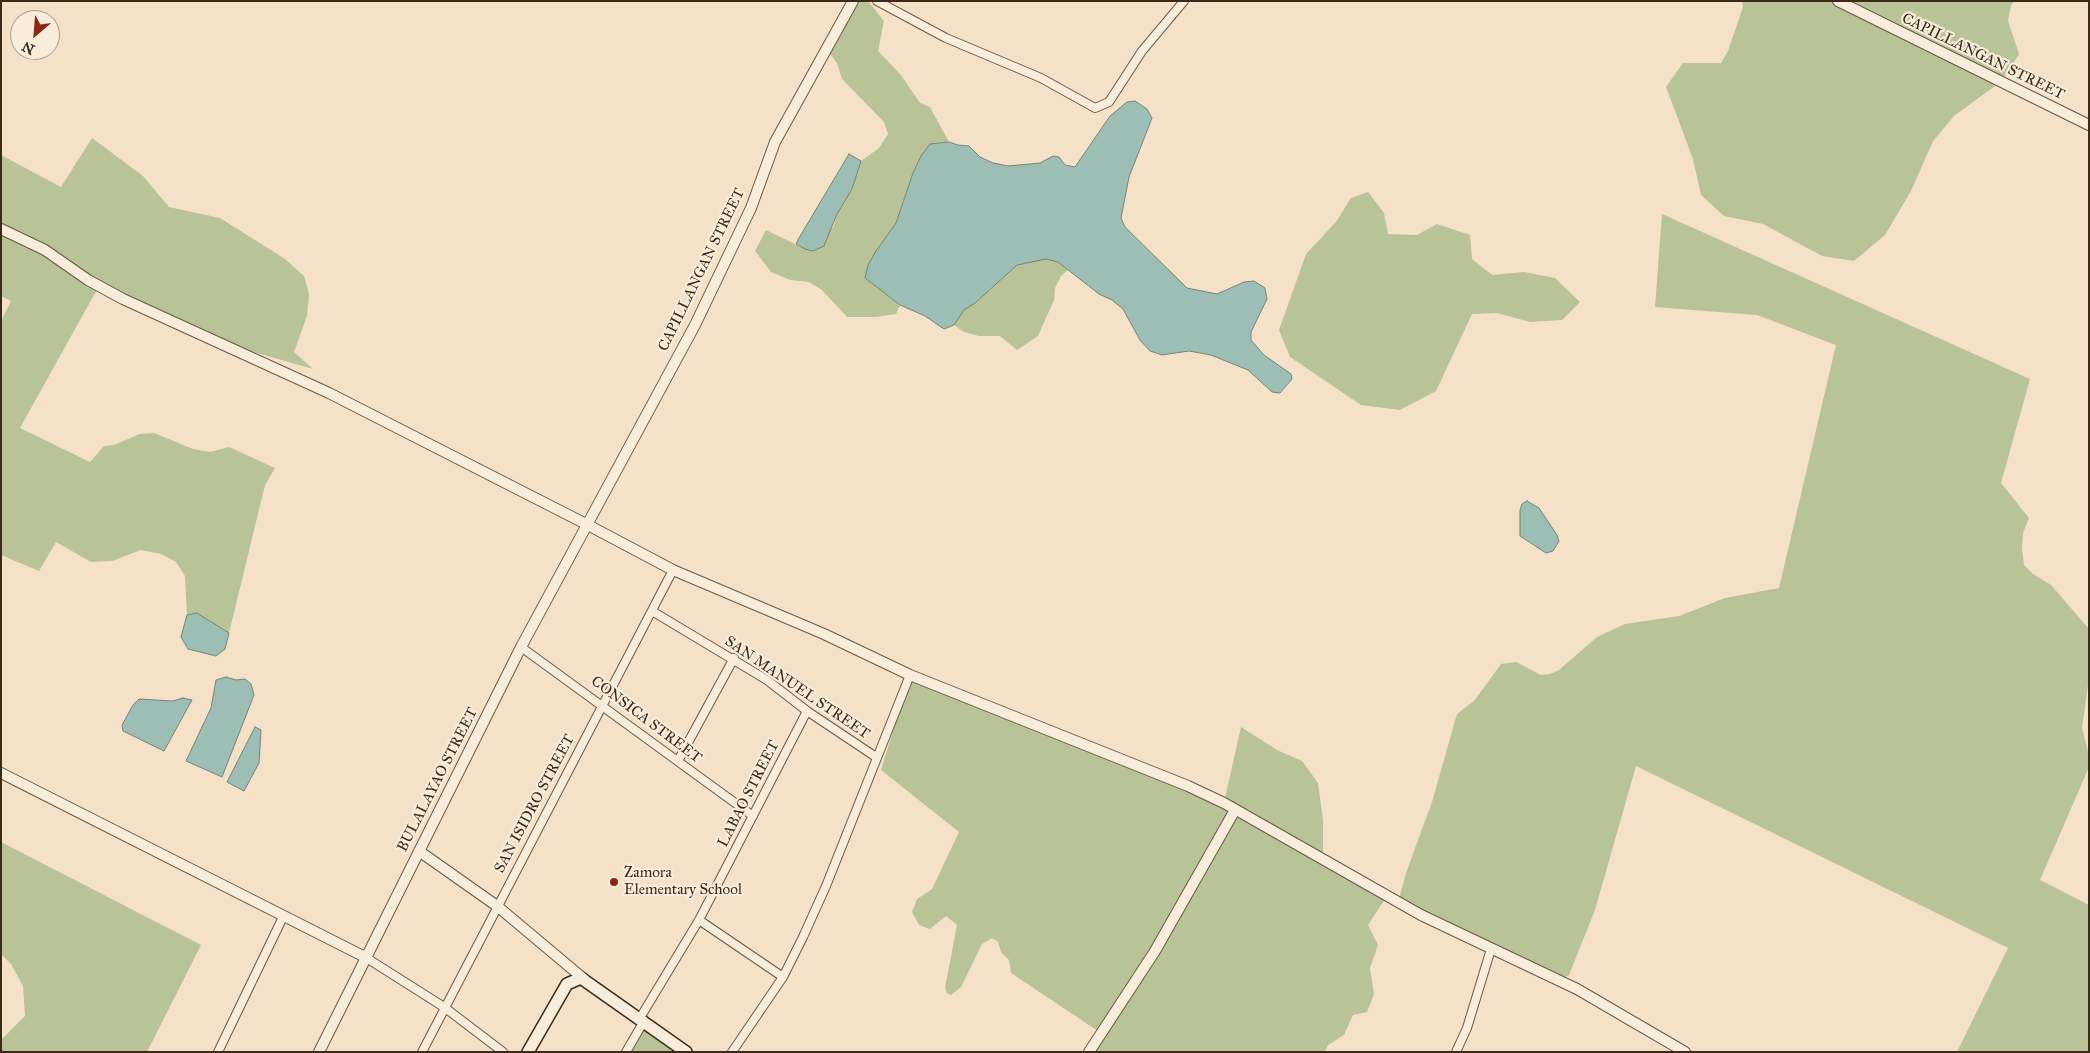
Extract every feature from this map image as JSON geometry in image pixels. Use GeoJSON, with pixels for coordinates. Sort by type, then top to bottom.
{"type":"FeatureCollection","features":[{"type":"Feature","properties":{"kind":"main road"},"geometry":{"type":"LineString","coordinates":[[528,1052],[566,984],[574,979],[584,979],[686,1052]]}},
{"type":"Feature","properties":{"kind":"street","name":"CAPILLANGAN STREET"},"geometry":{"type":"LineString","coordinates":[[586,524],[695,324],[751,208],[775,142],[853,1]]}},
{"type":"Feature","properties":{"kind":"street"},"geometry":{"type":"LineString","coordinates":[[877,1],[946,38],[1041,78],[1095,108],[1109,102],[1119,89],[1128,70],[1152,37],[1184,1]]}},
{"type":"Feature","properties":{"kind":"street","name":"CAPILLANGAN STREET"},"geometry":{"type":"LineString","coordinates":[[1838,1],[2089,125]]}},
{"type":"Feature","properties":{"kind":"street"},"geometry":{"type":"LineString","coordinates":[[1,229],[45,250],[88,280],[123,299],[329,393],[673,570],[824,634],[910,675],[1188,786],[1235,810],[1421,915],[1577,989],[1685,1052]]}},
{"type":"Feature","properties":{"kind":"street","name":"BULALAYAO STREET"},"geometry":{"type":"LineString","coordinates":[[319,1052],[521,647],[586,524]]}},
{"type":"Feature","properties":{"kind":"street","name":"SAN ISIDRO STREET"},"geometry":{"type":"LineString","coordinates":[[422,1052],[673,570]]}},
{"type":"Feature","properties":{"kind":"street","name":"SAN MANUEL STREET"},"geometry":{"type":"LineString","coordinates":[[652,611],[767,680],[807,711],[876,756]]}},
{"type":"Feature","properties":{"kind":"street","name":"CONSICA STREET"},"geometry":{"type":"LineString","coordinates":[[521,647],[604,705],[753,816]]}},
{"type":"Feature","properties":{"kind":"street"},"geometry":{"type":"LineString","coordinates":[[678,760],[734,659]]}},
{"type":"Feature","properties":{"kind":"street"},"geometry":{"type":"LineString","coordinates":[[732,1052],[783,977],[826,886],[876,756],[910,675]]}},
{"type":"Feature","properties":{"kind":"street","name":"LABAO STREET"},"geometry":{"type":"LineString","coordinates":[[626,1052],[699,920],[807,711]]}},
{"type":"Feature","properties":{"kind":"street"},"geometry":{"type":"LineString","coordinates":[[1,773],[365,957],[444,1007],[502,1052]]}},
{"type":"Feature","properties":{"kind":"street"},"geometry":{"type":"LineString","coordinates":[[1089,1052],[1155,950],[1235,810]]}},
{"type":"Feature","properties":{"kind":"street"},"geometry":{"type":"LineString","coordinates":[[419,851],[497,906],[584,979]]}},
{"type":"Feature","properties":{"kind":"street"},"geometry":{"type":"LineString","coordinates":[[218,1052],[283,916]]}},
{"type":"Feature","properties":{"kind":"street"},"geometry":{"type":"LineString","coordinates":[[699,920],[783,977]]}},
{"type":"Feature","properties":{"kind":"street"},"geometry":{"type":"LineString","coordinates":[[1456,1052],[1467,1028],[1491,949]]}},
{"type":"Feature","properties":{"kind":"green space"},"geometry":{"type":"Polygon","coordinates":[[[853,1],[868,1],[884,21],[878,51],[901,75],[920,103],[930,107],[949,142],[930,144],[921,156],[896,223],[868,265],[883,291],[900,305],[896,314],[876,317],[847,317],[822,290],[809,282],[790,280],[771,272],[755,251],[766,230],[805,249],[833,228],[837,214],[852,189],[861,161],[879,148],[888,134],[884,122],[842,79],[837,63],[827,50],[853,1]]]}},
{"type":"Feature","properties":{"kind":"green space"},"geometry":{"type":"Polygon","coordinates":[[[1742,1],[2015,1],[2011,5],[2008,21],[2019,54],[2002,81],[1955,115],[1933,141],[1911,191],[1885,235],[1854,261],[1822,256],[1763,224],[1724,216],[1701,195],[1693,159],[1666,87],[1683,63],[1721,63],[1728,51],[1743,7],[1742,1]]]}},
{"type":"Feature","properties":{"kind":"green space"},"geometry":{"type":"Polygon","coordinates":[[[92,138],[143,176],[169,207],[220,218],[285,259],[304,276],[309,294],[307,316],[294,352],[313,369],[219,342],[99,286],[20,428],[90,462],[104,446],[114,445],[140,434],[154,433],[193,449],[210,452],[229,447],[275,468],[265,485],[229,633],[197,613],[187,615],[185,576],[176,562],[161,554],[141,550],[112,561],[91,562],[56,542],[39,571],[1,555],[1,321],[11,301],[1,296],[1,155],[61,187],[92,138]]]}},
{"type":"Feature","properties":{"kind":"green space"},"geometry":{"type":"Polygon","coordinates":[[[1368,192],[1384,213],[1388,234],[1417,235],[1437,224],[1470,235],[1472,259],[1492,275],[1524,272],[1555,278],[1580,302],[1562,320],[1530,322],[1497,313],[1472,314],[1436,391],[1400,410],[1361,405],[1290,357],[1279,330],[1306,254],[1336,222],[1351,198],[1368,192]]]}},
{"type":"Feature","properties":{"kind":"green space"},"geometry":{"type":"Polygon","coordinates":[[[1662,214],[2030,379],[2001,483],[2029,518],[2023,533],[2022,550],[2024,565],[2033,574],[2051,585],[2089,629],[2089,678],[2082,728],[2089,756],[2089,767],[2040,880],[2089,905],[2089,1052],[1957,1052],[2008,948],[1636,766],[1595,910],[1569,975],[1558,980],[1398,903],[1406,873],[1432,802],[1457,714],[1474,701],[1501,664],[1516,662],[1541,675],[1550,674],[1559,670],[1597,637],[1625,624],[1679,616],[1725,598],[1779,588],[1836,345],[1757,315],[1655,307],[1662,214]]]}},
{"type":"Feature","properties":{"kind":"green space"},"geometry":{"type":"Polygon","coordinates":[[[1046,259],[1058,262],[1068,270],[1061,276],[1055,288],[1054,300],[1038,336],[1017,350],[1000,336],[979,336],[964,332],[954,325],[963,310],[975,303],[1017,265],[1046,259]]]}},
{"type":"Feature","properties":{"kind":"green space"},"geometry":{"type":"Polygon","coordinates":[[[910,675],[1224,803],[1241,727],[1277,750],[1302,761],[1318,783],[1323,820],[1323,859],[1387,896],[1368,925],[1378,945],[1370,968],[1374,994],[1367,1012],[1353,1015],[1344,1035],[1328,1045],[1325,1052],[1089,1052],[1101,1033],[1011,973],[1009,960],[1001,952],[998,942],[992,938],[982,944],[961,987],[951,995],[947,993],[945,988],[957,925],[946,916],[930,929],[919,925],[912,912],[917,899],[932,889],[959,832],[881,770],[910,675]]]}},
{"type":"Feature","properties":{"kind":"green space"},"geometry":{"type":"Polygon","coordinates":[[[1,842],[201,945],[147,1052],[1,1052],[1,1040],[25,1016],[23,986],[11,964],[1,954],[1,842]]]}},
{"type":"Feature","properties":{"kind":"green space"},"geometry":{"type":"Polygon","coordinates":[[[644,1023],[689,1052],[628,1052],[644,1023]]]}},
{"type":"Feature","properties":{"kind":"water"},"geometry":{"type":"Polygon","coordinates":[[[1135,101],[1147,109],[1152,118],[1129,177],[1121,218],[1125,227],[1187,288],[1217,294],[1244,282],[1254,281],[1265,288],[1267,299],[1251,332],[1251,340],[1264,355],[1291,374],[1292,379],[1280,393],[1272,392],[1248,370],[1211,355],[1189,351],[1162,355],[1150,351],[1140,340],[1123,309],[1112,300],[1099,294],[1058,262],[1046,259],[1017,265],[975,303],[964,310],[954,325],[944,329],[925,316],[900,305],[865,278],[868,265],[896,223],[913,173],[921,156],[930,144],[949,142],[969,146],[980,157],[993,163],[1008,166],[1040,163],[1053,156],[1059,157],[1065,165],[1075,167],[1110,116],[1127,102],[1135,101]]]}},
{"type":"Feature","properties":{"kind":"water"},"geometry":{"type":"Polygon","coordinates":[[[849,154],[861,161],[852,189],[837,214],[824,246],[813,251],[805,249],[796,244],[849,154]]]}},
{"type":"Feature","properties":{"kind":"water"},"geometry":{"type":"Polygon","coordinates":[[[1527,501],[1539,508],[1557,535],[1559,541],[1553,551],[1546,553],[1520,536],[1520,510],[1522,504],[1527,501]]]}},
{"type":"Feature","properties":{"kind":"water"},"geometry":{"type":"Polygon","coordinates":[[[197,613],[229,633],[225,649],[216,656],[188,649],[181,637],[187,615],[197,613]]]}},
{"type":"Feature","properties":{"kind":"water"},"geometry":{"type":"Polygon","coordinates":[[[226,677],[236,680],[245,679],[251,684],[254,695],[222,777],[186,761],[211,708],[216,680],[226,677]]]}},
{"type":"Feature","properties":{"kind":"water"},"geometry":{"type":"Polygon","coordinates":[[[183,698],[192,700],[164,751],[123,731],[122,725],[133,705],[139,699],[173,701],[183,698]]]}},
{"type":"Feature","properties":{"kind":"water"},"geometry":{"type":"Polygon","coordinates":[[[255,727],[261,730],[259,763],[244,791],[227,782],[255,727]]]}},
{"type":"Feature","properties":{"kind":"place","name":"Zamora Elementary School"},"geometry":{"type":"Point","coordinates":[614,882]}}]}
